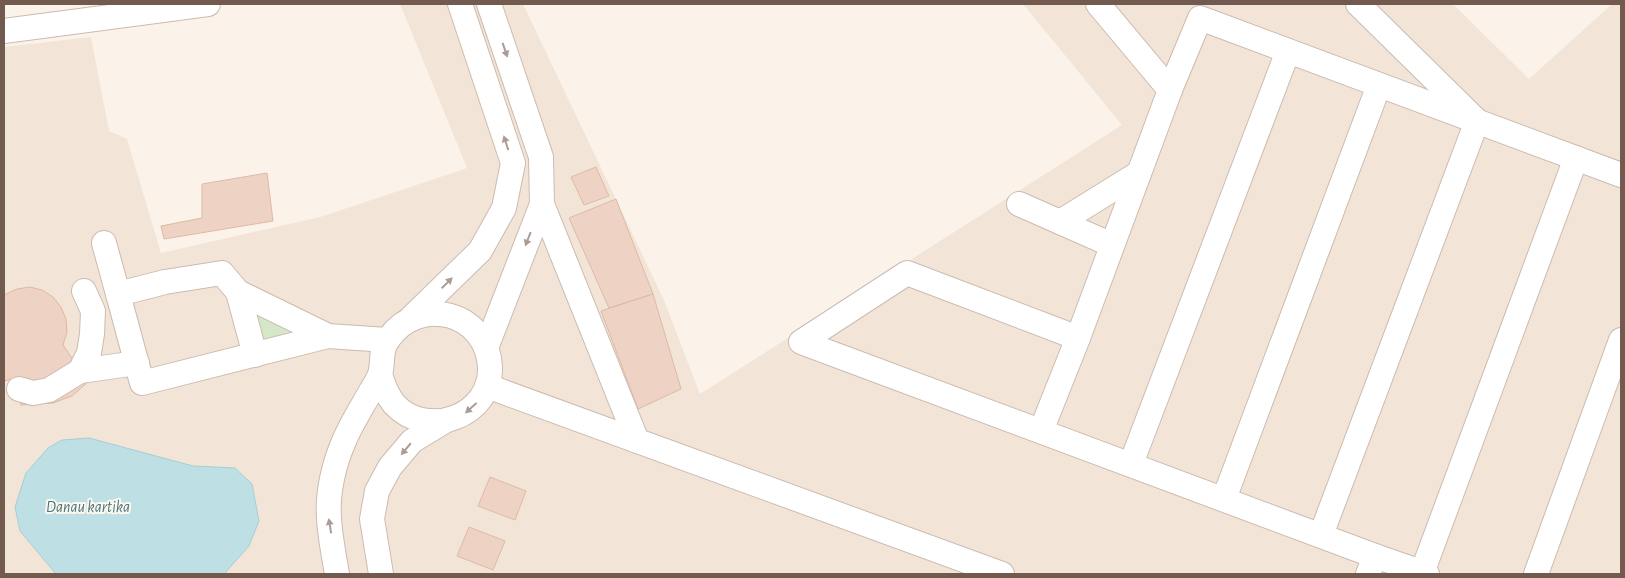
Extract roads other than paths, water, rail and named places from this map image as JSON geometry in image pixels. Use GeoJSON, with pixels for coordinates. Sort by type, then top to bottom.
{"type":"FeatureCollection","features":[{"type":"Feature","properties":{"kind":"street"},"geometry":{"type":"LineString","coordinates":[[4,31],[208,4]]}},
{"type":"Feature","properties":{"kind":"street"},"geometry":{"type":"LineString","coordinates":[[445,421],[426,422],[408,415],[395,404],[385,390],[380,374],[381,356],[387,340],[398,327],[412,317],[480,251],[504,208],[513,163],[460,4]]}},
{"type":"Feature","properties":{"kind":"street"},"geometry":{"type":"LineString","coordinates":[[489,4],[540,157],[542,204],[637,441]]}},
{"type":"Feature","properties":{"kind":"street"},"geometry":{"type":"LineString","coordinates":[[1098,4],[1170,90]]}},
{"type":"Feature","properties":{"kind":"street"},"geometry":{"type":"LineString","coordinates":[[1358,4],[1477,121]]}},
{"type":"Feature","properties":{"kind":"street"},"geometry":{"type":"LineString","coordinates":[[1041,431],[1078,338],[1170,90],[1200,18],[1213,14],[1288,51],[1621,175]]}},
{"type":"Feature","properties":{"kind":"street"},"geometry":{"type":"LineString","coordinates":[[1131,464],[1288,51]]}},
{"type":"Feature","properties":{"kind":"street"},"geometry":{"type":"LineString","coordinates":[[1224,499],[1379,85]]}},
{"type":"Feature","properties":{"kind":"street"},"geometry":{"type":"LineString","coordinates":[[1320,535],[1477,121]]}},
{"type":"Feature","properties":{"kind":"street"},"geometry":{"type":"LineString","coordinates":[[1078,338],[906,273],[801,342],[1320,535],[1372,565],[1425,574],[1576,158]]}},
{"type":"Feature","properties":{"kind":"street"},"geometry":{"type":"LineString","coordinates":[[1060,222],[1139,173]]}},
{"type":"Feature","properties":{"kind":"street"},"geometry":{"type":"LineString","coordinates":[[486,348],[542,204]]}},
{"type":"Feature","properties":{"kind":"street"},"geometry":{"type":"LineString","coordinates":[[1020,204],[1112,245]]}},
{"type":"Feature","properties":{"kind":"street"},"geometry":{"type":"LineString","coordinates":[[104,243],[142,383],[328,336],[387,340]]}},
{"type":"Feature","properties":{"kind":"street"},"geometry":{"type":"LineString","coordinates":[[118,294],[165,282],[222,273],[238,292],[328,336]]}},
{"type":"Feature","properties":{"kind":"street"},"geometry":{"type":"LineString","coordinates":[[80,371],[89,353],[92,334],[93,311],[84,291]]}},
{"type":"Feature","properties":{"kind":"street"},"geometry":{"type":"LineString","coordinates":[[238,292],[255,355]]}},
{"type":"Feature","properties":{"kind":"street"},"geometry":{"type":"LineString","coordinates":[[381,574],[372,519],[377,491],[390,467],[412,441],[445,421],[463,415],[477,403],[487,386],[490,368],[486,348],[477,332],[462,320],[446,314],[429,313],[412,317]]}},
{"type":"Feature","properties":{"kind":"street"},"geometry":{"type":"LineString","coordinates":[[1536,574],[1621,340]]}},
{"type":"Feature","properties":{"kind":"street"},"geometry":{"type":"LineString","coordinates":[[19,389],[33,393],[49,390],[80,371],[137,363]]}},
{"type":"Feature","properties":{"kind":"street"},"geometry":{"type":"LineString","coordinates":[[337,574],[328,517],[332,478],[344,441],[380,374]]}},
{"type":"Feature","properties":{"kind":"street"},"geometry":{"type":"LineString","coordinates":[[487,386],[1002,574]]}},
{"type":"Feature","properties":{"kind":"water","name":"Danau kartika"},"geometry":{"type":"Polygon","coordinates":[[[89,438],[193,466],[235,468],[252,484],[259,521],[249,546],[224,574],[56,574],[20,531],[15,507],[26,473],[48,448],[62,440],[89,438]]]}}]}
